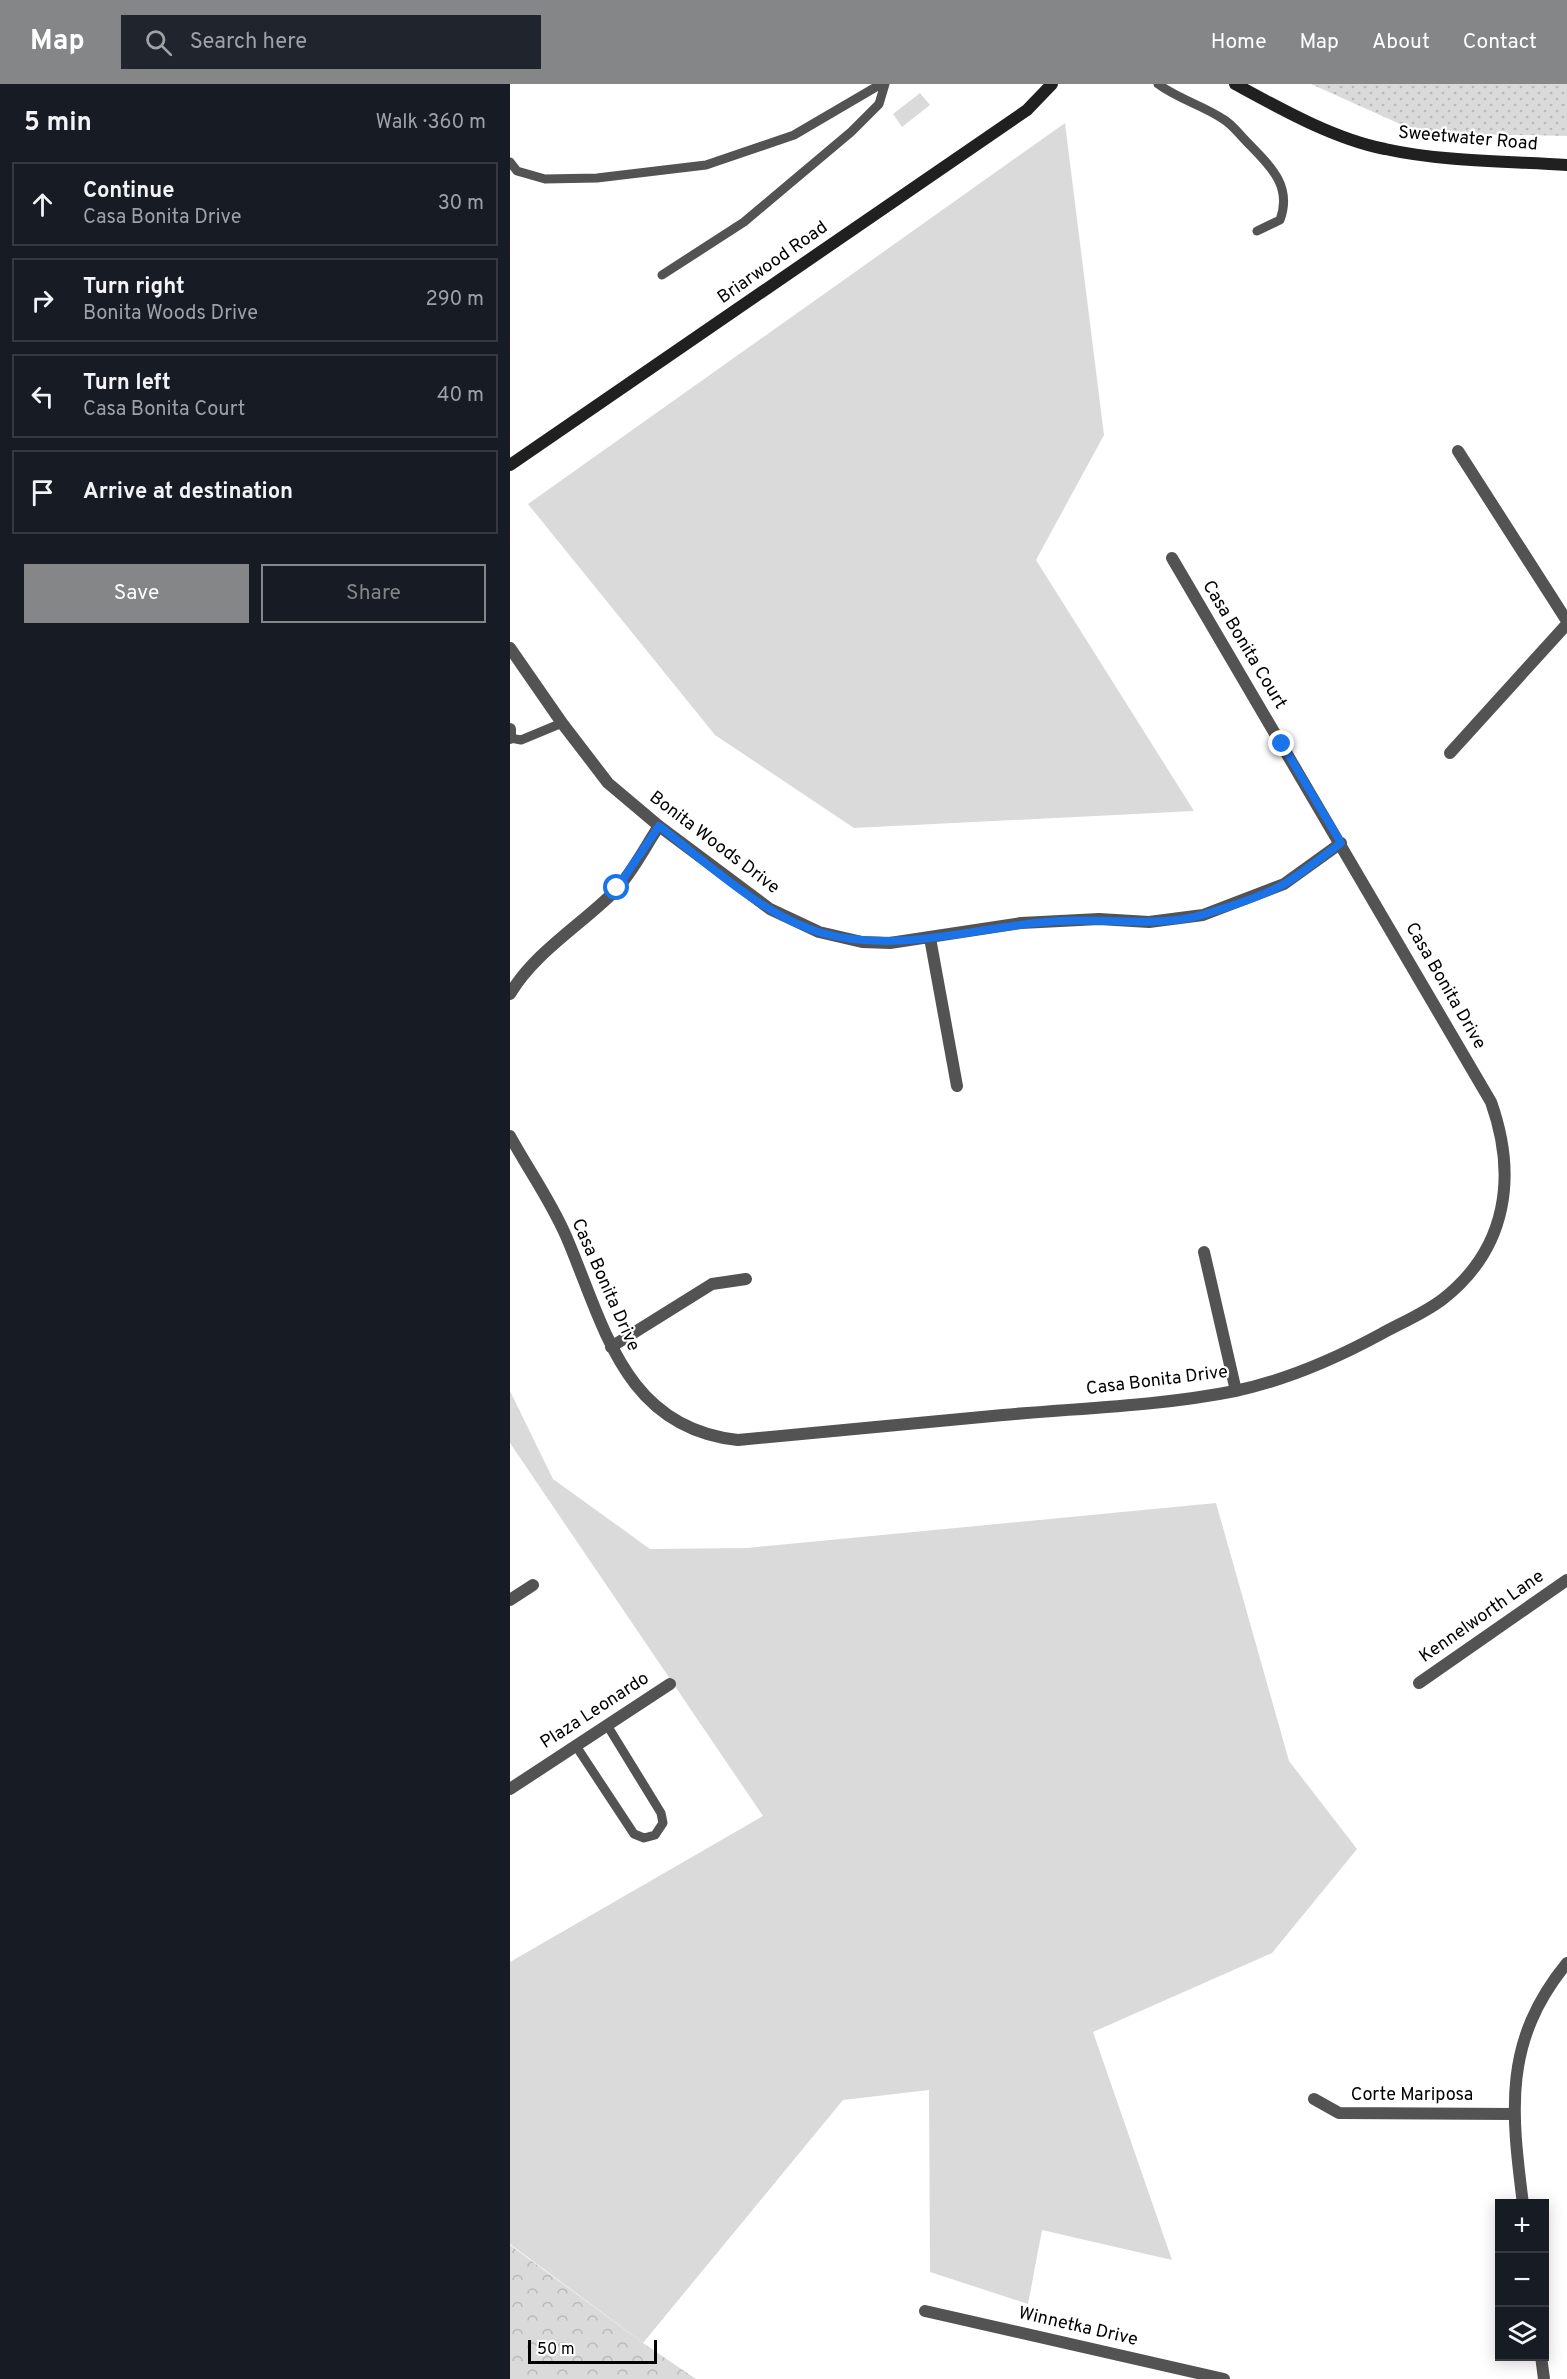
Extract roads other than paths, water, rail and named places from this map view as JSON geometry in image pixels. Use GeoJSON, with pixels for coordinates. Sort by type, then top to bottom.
{"type":"FeatureCollection","features":[{"type":"Feature","properties":{"kind":"main road","name":"Briarwood Road"},"geometry":{"type":"LineString","coordinates":[[510,465],[1027,110],[1052,84]]}},
{"type":"Feature","properties":{"kind":"main road","name":"Sweetwater Road"},"geometry":{"type":"LineString","coordinates":[[1235,84],[1299,119],[1384,149],[1425,155],[1567,165]]}},
{"type":"Feature","properties":{"kind":"street"},"geometry":{"type":"LineString","coordinates":[[1450,753],[1567,622],[1458,451]]}},
{"type":"Feature","properties":{"kind":"street","name":"Casa Bonita Court"},"geometry":{"type":"LineString","coordinates":[[1172,558],[1341,843]]}},
{"type":"Feature","properties":{"kind":"street","name":"Bonita Woods Drive"},"geometry":{"type":"LineString","coordinates":[[510,648],[562,723],[608,783],[659,826],[770,909],[819,932],[862,942],[890,943],[1021,923],[1099,918],[1149,922],[1203,915],[1284,884],[1341,843]]}},
{"type":"Feature","properties":{"kind":"street"},"geometry":{"type":"LineString","coordinates":[[510,729],[510,738]]}},
{"type":"Feature","properties":{"kind":"street"},"geometry":{"type":"LineString","coordinates":[[510,994],[529,965],[570,933],[617,888],[659,826]]}},
{"type":"Feature","properties":{"kind":"street","name":"Casa Bonita Drive"},"geometry":{"type":"LineString","coordinates":[[510,1136],[565,1233],[611,1347],[628,1377],[667,1414],[702,1432],[738,1440],[1174,1400],[1236,1391],[1286,1377],[1337,1358],[1441,1301],[1456,1288],[1481,1258],[1498,1221],[1503,1202],[1506,1161],[1503,1141],[1491,1102],[1341,843]]}},
{"type":"Feature","properties":{"kind":"street"},"geometry":{"type":"LineString","coordinates":[[930,938],[957,1086]]}},
{"type":"Feature","properties":{"kind":"street"},"geometry":{"type":"LineString","coordinates":[[1204,1252],[1236,1391]]}},
{"type":"Feature","properties":{"kind":"street"},"geometry":{"type":"LineString","coordinates":[[611,1347],[712,1284],[746,1279]]}},
{"type":"Feature","properties":{"kind":"street","name":"Kennelworth Lane"},"geometry":{"type":"LineString","coordinates":[[1419,1683],[1567,1580]]}},
{"type":"Feature","properties":{"kind":"street"},"geometry":{"type":"LineString","coordinates":[[510,1599],[533,1585]]}},
{"type":"Feature","properties":{"kind":"street","name":"Plaza Leonardo"},"geometry":{"type":"LineString","coordinates":[[510,1789],[670,1684]]}},
{"type":"Feature","properties":{"kind":"street"},"geometry":{"type":"LineString","coordinates":[[1522,2199],[1513,2114],[1517,2065],[1523,2041],[1543,1996],[1567,1963]]}},
{"type":"Feature","properties":{"kind":"street","name":"Corte Mariposa"},"geometry":{"type":"LineString","coordinates":[[1314,2099],[1340,2113],[1513,2114]]}},
{"type":"Feature","properties":{"kind":"street","name":"Winnetka Drive"},"geometry":{"type":"LineString","coordinates":[[925,2311],[1224,2379]]}},
{"type":"Feature","properties":{"kind":"street"},"geometry":{"type":"LineString","coordinates":[[1542,2361],[1544,2379]]}},
{"type":"Feature","properties":{"kind":"lane"},"geometry":{"type":"LineString","coordinates":[[510,162],[517,171],[544,179],[608,177],[706,165],[794,135],[883,84]]}},
{"type":"Feature","properties":{"kind":"lane"},"geometry":{"type":"LineString","coordinates":[[662,275],[744,222],[851,132],[879,104],[883,84]]}},
{"type":"Feature","properties":{"kind":"lane"},"geometry":{"type":"LineString","coordinates":[[1158,84],[1172,94],[1224,119],[1270,165],[1281,181],[1285,207],[1280,220],[1257,231]]}},
{"type":"Feature","properties":{"kind":"lane"},"geometry":{"type":"LineString","coordinates":[[510,738],[521,740],[562,723]]}},
{"type":"Feature","properties":{"kind":"lane"},"geometry":{"type":"LineString","coordinates":[[576,1746],[634,1834],[644,1838],[655,1835],[662,1828],[661,1813],[607,1725]]}}]}
